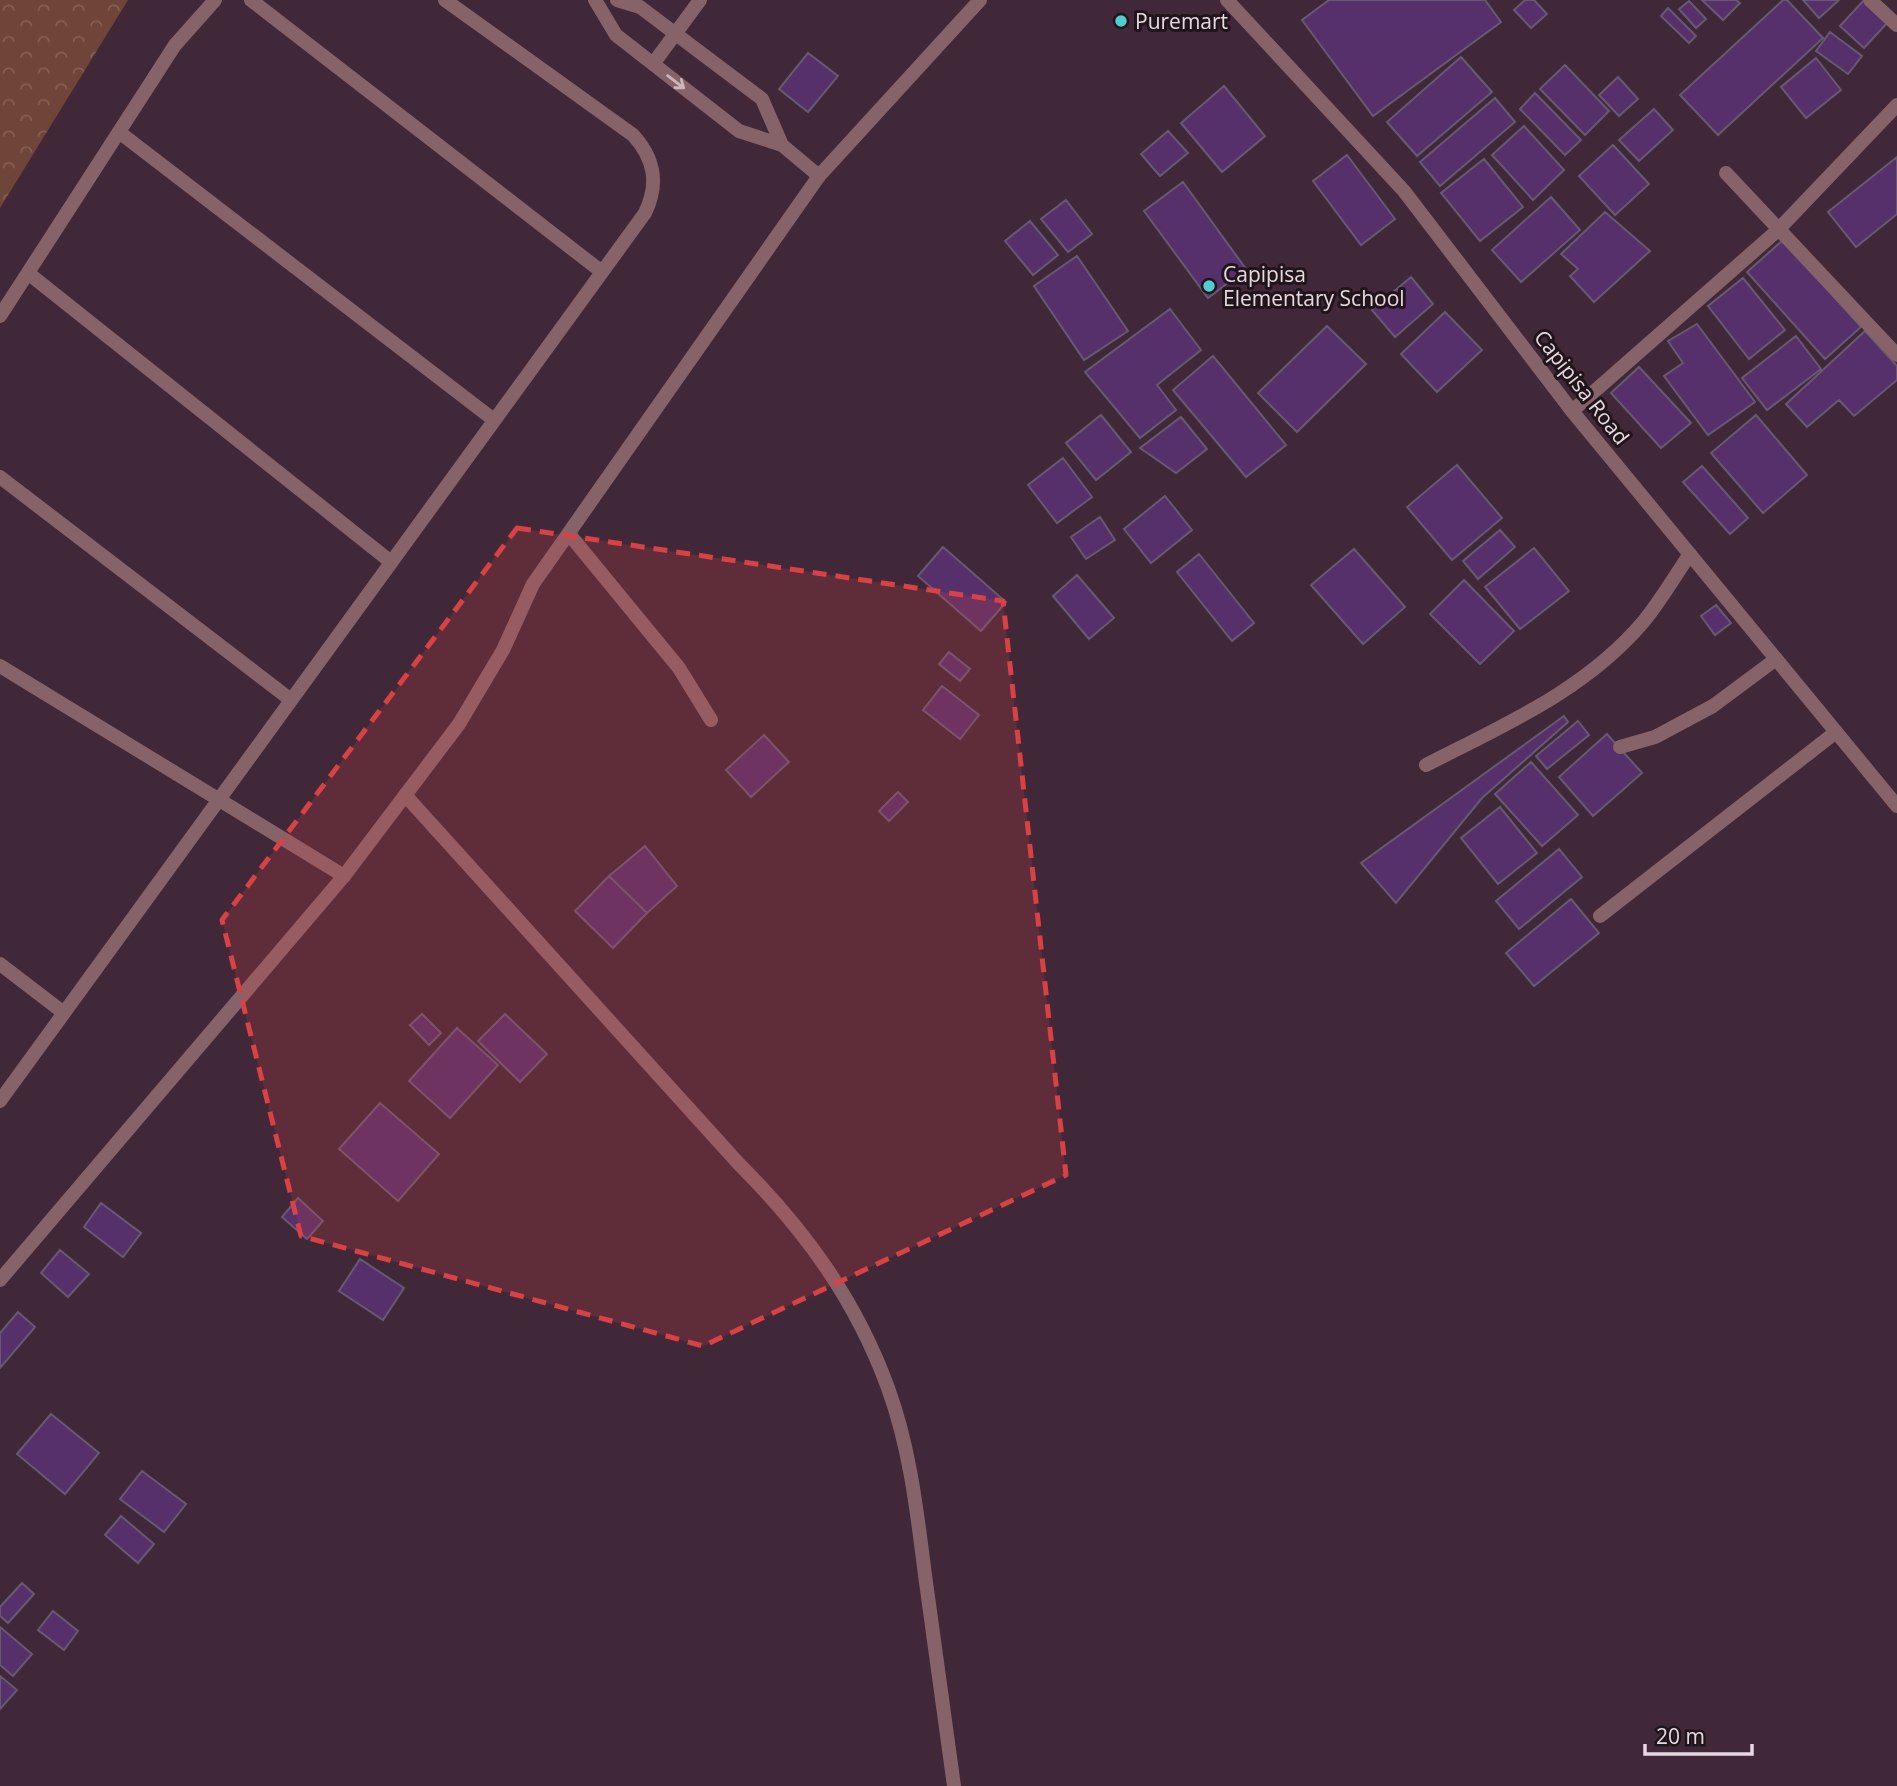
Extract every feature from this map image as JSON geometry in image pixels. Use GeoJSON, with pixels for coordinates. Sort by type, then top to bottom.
{"type":"FeatureCollection","features":[{"type":"Feature","properties":{"kind":"street"},"geometry":{"type":"LineString","coordinates":[[0,316],[175,44],[215,0]]}},
{"type":"Feature","properties":{"kind":"street"},"geometry":{"type":"LineString","coordinates":[[251,0],[602,272]]}},
{"type":"Feature","properties":{"kind":"street"},"geometry":{"type":"LineString","coordinates":[[0,1101],[646,213],[652,200],[654,173],[643,146],[633,135],[445,0]]}},
{"type":"Feature","properties":{"kind":"street"},"geometry":{"type":"LineString","coordinates":[[595,0],[616,36],[740,131],[782,145],[819,177]]}},
{"type":"Feature","properties":{"kind":"street"},"geometry":{"type":"LineString","coordinates":[[617,0],[640,7],[762,99],[782,145]]}},
{"type":"Feature","properties":{"kind":"street"},"geometry":{"type":"LineString","coordinates":[[653,64],[700,0]]}},
{"type":"Feature","properties":{"kind":"street"},"geometry":{"type":"LineString","coordinates":[[0,1280],[344,876],[459,724],[503,650],[533,584],[819,177],[980,0]]}},
{"type":"Feature","properties":{"kind":"street","name":"Capipisa Road"},"geometry":{"type":"LineString","coordinates":[[1227,0],[1404,191],[1573,411],[1897,806]]}},
{"type":"Feature","properties":{"kind":"street"},"geometry":{"type":"LineString","coordinates":[[1870,0],[1897,25]]}},
{"type":"Feature","properties":{"kind":"street"},"geometry":{"type":"LineString","coordinates":[[1573,411],[1778,230],[1897,105]]}},
{"type":"Feature","properties":{"kind":"street"},"geometry":{"type":"LineString","coordinates":[[119,132],[494,420]]}},
{"type":"Feature","properties":{"kind":"street"},"geometry":{"type":"LineString","coordinates":[[1726,173],[1897,355]]}},
{"type":"Feature","properties":{"kind":"street"},"geometry":{"type":"LineString","coordinates":[[28,273],[391,562]]}},
{"type":"Feature","properties":{"kind":"street"},"geometry":{"type":"LineString","coordinates":[[0,477],[291,700]]}},
{"type":"Feature","properties":{"kind":"street"},"geometry":{"type":"LineString","coordinates":[[569,534],[679,668],[711,720]]}},
{"type":"Feature","properties":{"kind":"street"},"geometry":{"type":"LineString","coordinates":[[1426,765],[1556,698],[1585,676],[1613,653],[1645,620],[1690,554]]}},
{"type":"Feature","properties":{"kind":"street"},"geometry":{"type":"LineString","coordinates":[[1620,747],[1655,737],[1704,711],[1776,659]]}},
{"type":"Feature","properties":{"kind":"street"},"geometry":{"type":"LineString","coordinates":[[0,666],[344,876]]}},
{"type":"Feature","properties":{"kind":"street"},"geometry":{"type":"LineString","coordinates":[[1600,916],[1836,732]]}},
{"type":"Feature","properties":{"kind":"street"},"geometry":{"type":"LineString","coordinates":[[405,794],[739,1164],[778,1203],[841,1290],[867,1338],[888,1388],[904,1440],[914,1494],[954,1786]]}},
{"type":"Feature","properties":{"kind":"street"},"geometry":{"type":"LineString","coordinates":[[0,964],[64,1013]]}},
{"type":"Feature","properties":{"kind":"highlighted area"},"geometry":{"type":"Polygon","coordinates":[[[517,528],[1003,601],[1066,1175],[703,1346],[301,1236],[222,920],[517,528]]]}},
{"type":"Feature","properties":{"kind":"green space"},"geometry":{"type":"Polygon","coordinates":[[[0,0],[128,0],[0,208],[0,0]]]}},
{"type":"Feature","properties":{"kind":"building"},"geometry":{"type":"Polygon","coordinates":[[[1329,0],[1485,0],[1501,22],[1373,116],[1302,20],[1329,0]]]}},
{"type":"Feature","properties":{"kind":"building"},"geometry":{"type":"Polygon","coordinates":[[[1525,0],[1534,0],[1547,14],[1531,28],[1514,10],[1525,0]]]}},
{"type":"Feature","properties":{"kind":"building"},"geometry":{"type":"Polygon","coordinates":[[[1702,0],[1736,0],[1740,3],[1723,20],[1702,0]]]}},
{"type":"Feature","properties":{"kind":"building"},"geometry":{"type":"Polygon","coordinates":[[[1783,0],[1787,0],[1823,38],[1718,135],[1680,95],[1783,0]]]}},
{"type":"Feature","properties":{"kind":"building"},"geometry":{"type":"Polygon","coordinates":[[[1803,0],[1839,0],[1819,18],[1803,0]]]}},
{"type":"Feature","properties":{"kind":"building"},"geometry":{"type":"Polygon","coordinates":[[[1864,0],[1888,22],[1864,48],[1840,26],[1864,0]]]}},
{"type":"Feature","properties":{"kind":"building"},"geometry":{"type":"Polygon","coordinates":[[[1689,1],[1706,19],[1696,28],[1679,9],[1689,1]]]}},
{"type":"Feature","properties":{"kind":"building"},"geometry":{"type":"Polygon","coordinates":[[[1668,8],[1696,36],[1689,43],[1661,16],[1668,8]]]}},
{"type":"Feature","properties":{"kind":"building"},"geometry":{"type":"Polygon","coordinates":[[[1830,32],[1862,56],[1848,74],[1816,51],[1830,32]]]}},
{"type":"Feature","properties":{"kind":"building"},"geometry":{"type":"Polygon","coordinates":[[[808,53],[838,76],[808,112],[779,89],[808,53]]]}},
{"type":"Feature","properties":{"kind":"building"},"geometry":{"type":"Polygon","coordinates":[[[1461,57],[1492,92],[1417,156],[1387,122],[1461,57]]]}},
{"type":"Feature","properties":{"kind":"building"},"geometry":{"type":"Polygon","coordinates":[[[1816,58],[1841,90],[1806,118],[1781,87],[1816,58]]]}},
{"type":"Feature","properties":{"kind":"building"},"geometry":{"type":"Polygon","coordinates":[[[1565,65],[1609,111],[1585,135],[1540,89],[1565,65]]]}},
{"type":"Feature","properties":{"kind":"building"},"geometry":{"type":"Polygon","coordinates":[[[1618,77],[1638,99],[1619,116],[1599,95],[1618,77]]]}},
{"type":"Feature","properties":{"kind":"building"},"geometry":{"type":"Polygon","coordinates":[[[1224,86],[1265,136],[1222,172],[1181,123],[1224,86]]]}},
{"type":"Feature","properties":{"kind":"building"},"geometry":{"type":"Polygon","coordinates":[[[1535,93],[1581,140],[1565,155],[1520,109],[1535,93]]]}},
{"type":"Feature","properties":{"kind":"building"},"geometry":{"type":"Polygon","coordinates":[[[1495,98],[1515,122],[1440,186],[1420,162],[1495,98]]]}},
{"type":"Feature","properties":{"kind":"building"},"geometry":{"type":"Polygon","coordinates":[[[1654,109],[1673,130],[1639,161],[1619,140],[1654,109]]]}},
{"type":"Feature","properties":{"kind":"building"},"geometry":{"type":"Polygon","coordinates":[[[1524,126],[1564,170],[1533,200],[1492,155],[1524,126]]]}},
{"type":"Feature","properties":{"kind":"building"},"geometry":{"type":"Polygon","coordinates":[[[1168,131],[1188,153],[1160,176],[1141,154],[1168,131]]]}},
{"type":"Feature","properties":{"kind":"building"},"geometry":{"type":"Polygon","coordinates":[[[1613,145],[1649,184],[1615,215],[1579,176],[1613,145]]]}},
{"type":"Feature","properties":{"kind":"building"},"geometry":{"type":"Polygon","coordinates":[[[1347,155],[1395,219],[1361,245],[1313,181],[1347,155]]]}},
{"type":"Feature","properties":{"kind":"building"},"geometry":{"type":"Polygon","coordinates":[[[1897,157],[1897,214],[1856,247],[1828,212],[1897,157]]]}},
{"type":"Feature","properties":{"kind":"building"},"geometry":{"type":"Polygon","coordinates":[[[1484,159],[1523,207],[1480,241],[1441,193],[1484,159]]]}},
{"type":"Feature","properties":{"kind":"building"},"geometry":{"type":"Polygon","coordinates":[[[1183,182],[1246,269],[1208,298],[1144,211],[1183,182]]]}},
{"type":"Feature","properties":{"kind":"building"},"geometry":{"type":"Polygon","coordinates":[[[1551,197],[1580,230],[1521,282],[1492,250],[1551,197]]]}},
{"type":"Feature","properties":{"kind":"building"},"geometry":{"type":"Polygon","coordinates":[[[1066,200],[1092,234],[1068,252],[1041,219],[1066,200]]]}},
{"type":"Feature","properties":{"kind":"building"},"geometry":{"type":"Polygon","coordinates":[[[1605,212],[1650,251],[1594,302],[1570,276],[1578,269],[1561,254],[1605,212]]]}},
{"type":"Feature","properties":{"kind":"building"},"geometry":{"type":"Polygon","coordinates":[[[1030,221],[1058,255],[1033,275],[1005,241],[1030,221]]]}},
{"type":"Feature","properties":{"kind":"building"},"geometry":{"type":"Polygon","coordinates":[[[1783,240],[1861,327],[1825,359],[1747,272],[1783,240]]]}},
{"type":"Feature","properties":{"kind":"building"},"geometry":{"type":"Polygon","coordinates":[[[1077,256],[1128,331],[1084,360],[1034,286],[1077,256]]]}},
{"type":"Feature","properties":{"kind":"building"},"geometry":{"type":"Polygon","coordinates":[[[1411,277],[1433,304],[1395,337],[1372,310],[1411,277]]]}},
{"type":"Feature","properties":{"kind":"building"},"geometry":{"type":"Polygon","coordinates":[[[1743,278],[1785,330],[1749,359],[1708,306],[1743,278]]]}},
{"type":"Feature","properties":{"kind":"building"},"geometry":{"type":"Polygon","coordinates":[[[1170,309],[1201,350],[1157,385],[1176,410],[1140,438],[1085,372],[1170,309]]]}},
{"type":"Feature","properties":{"kind":"building"},"geometry":{"type":"Polygon","coordinates":[[[1445,312],[1482,350],[1437,392],[1401,354],[1445,312]]]}},
{"type":"Feature","properties":{"kind":"building"},"geometry":{"type":"Polygon","coordinates":[[[1697,324],[1755,402],[1708,435],[1664,376],[1683,363],[1668,341],[1697,324]]]}},
{"type":"Feature","properties":{"kind":"building"},"geometry":{"type":"Polygon","coordinates":[[[1327,326],[1366,364],[1297,432],[1258,393],[1327,326]]]}},
{"type":"Feature","properties":{"kind":"building"},"geometry":{"type":"Polygon","coordinates":[[[1865,331],[1897,366],[1897,380],[1854,416],[1839,400],[1807,427],[1786,404],[1865,331]]]}},
{"type":"Feature","properties":{"kind":"building"},"geometry":{"type":"Polygon","coordinates":[[[1796,336],[1821,369],[1767,410],[1742,378],[1796,336]]]}},
{"type":"Feature","properties":{"kind":"building"},"geometry":{"type":"Polygon","coordinates":[[[1213,356],[1286,445],[1246,477],[1173,390],[1213,356]]]}},
{"type":"Feature","properties":{"kind":"building"},"geometry":{"type":"Polygon","coordinates":[[[1639,367],[1691,423],[1661,448],[1611,393],[1639,367]]]}},
{"type":"Feature","properties":{"kind":"building"},"geometry":{"type":"Polygon","coordinates":[[[1101,415],[1131,452],[1096,480],[1066,443],[1101,415]]]}},
{"type":"Feature","properties":{"kind":"building"},"geometry":{"type":"Polygon","coordinates":[[[1756,415],[1807,475],[1763,513],[1711,453],[1756,415]]]}},
{"type":"Feature","properties":{"kind":"building"},"geometry":{"type":"Polygon","coordinates":[[[1181,417],[1207,449],[1176,473],[1140,448],[1181,417]]]}},
{"type":"Feature","properties":{"kind":"building"},"geometry":{"type":"Polygon","coordinates":[[[1063,458],[1092,497],[1057,523],[1028,485],[1063,458]]]}},
{"type":"Feature","properties":{"kind":"building"},"geometry":{"type":"Polygon","coordinates":[[[1457,465],[1502,518],[1452,560],[1407,507],[1457,465]]]}},
{"type":"Feature","properties":{"kind":"building"},"geometry":{"type":"Polygon","coordinates":[[[1702,466],[1748,518],[1730,534],[1683,482],[1702,466]]]}},
{"type":"Feature","properties":{"kind":"building"},"geometry":{"type":"Polygon","coordinates":[[[1165,496],[1192,530],[1151,563],[1124,529],[1165,496]]]}},
{"type":"Feature","properties":{"kind":"building"},"geometry":{"type":"Polygon","coordinates":[[[1100,517],[1115,540],[1086,559],[1071,537],[1100,517]]]}},
{"type":"Feature","properties":{"kind":"building"},"geometry":{"type":"Polygon","coordinates":[[[1500,530],[1515,547],[1478,579],[1463,561],[1500,530]]]}},
{"type":"Feature","properties":{"kind":"building"},"geometry":{"type":"Polygon","coordinates":[[[943,547],[1006,602],[981,631],[918,576],[943,547]]]}},
{"type":"Feature","properties":{"kind":"building"},"geometry":{"type":"Polygon","coordinates":[[[1534,548],[1569,591],[1520,629],[1485,587],[1534,548]]]}},
{"type":"Feature","properties":{"kind":"building"},"geometry":{"type":"Polygon","coordinates":[[[1354,549],[1405,607],[1363,644],[1311,585],[1354,549]]]}},
{"type":"Feature","properties":{"kind":"building"},"geometry":{"type":"Polygon","coordinates":[[[1199,554],[1254,623],[1232,641],[1177,572],[1199,554]]]}},
{"type":"Feature","properties":{"kind":"building"},"geometry":{"type":"Polygon","coordinates":[[[1077,575],[1114,618],[1089,639],[1053,596],[1077,575]]]}},
{"type":"Feature","properties":{"kind":"building"},"geometry":{"type":"Polygon","coordinates":[[[1464,580],[1514,631],[1480,664],[1430,614],[1464,580]]]}},
{"type":"Feature","properties":{"kind":"building"},"geometry":{"type":"Polygon","coordinates":[[[1716,605],[1731,623],[1715,635],[1701,616],[1716,605]]]}},
{"type":"Feature","properties":{"kind":"building"},"geometry":{"type":"Polygon","coordinates":[[[949,652],[970,669],[960,681],[939,664],[949,652]]]}},
{"type":"Feature","properties":{"kind":"building"},"geometry":{"type":"Polygon","coordinates":[[[942,686],[979,715],[960,739],[923,710],[942,686]]]}},
{"type":"Feature","properties":{"kind":"building"},"geometry":{"type":"Polygon","coordinates":[[[1564,716],[1568,722],[1482,798],[1396,903],[1361,863],[1564,716]]]}},
{"type":"Feature","properties":{"kind":"building"},"geometry":{"type":"Polygon","coordinates":[[[1578,721],[1589,735],[1547,769],[1536,756],[1578,721]]]}},
{"type":"Feature","properties":{"kind":"building"},"geometry":{"type":"Polygon","coordinates":[[[1607,734],[1642,773],[1593,816],[1559,777],[1607,734]]]}},
{"type":"Feature","properties":{"kind":"building"},"geometry":{"type":"Polygon","coordinates":[[[764,735],[789,762],[751,797],[726,770],[764,735]]]}},
{"type":"Feature","properties":{"kind":"building"},"geometry":{"type":"Polygon","coordinates":[[[1531,762],[1578,815],[1542,846],[1495,794],[1531,762]]]}},
{"type":"Feature","properties":{"kind":"building"},"geometry":{"type":"Polygon","coordinates":[[[898,792],[908,802],[889,821],[879,811],[898,792]]]}},
{"type":"Feature","properties":{"kind":"building"},"geometry":{"type":"Polygon","coordinates":[[[1500,807],[1537,853],[1498,884],[1461,838],[1500,807]]]}},
{"type":"Feature","properties":{"kind":"building"},"geometry":{"type":"Polygon","coordinates":[[[645,846],[677,886],[647,913],[609,876],[645,846]]]}},
{"type":"Feature","properties":{"kind":"building"},"geometry":{"type":"Polygon","coordinates":[[[1559,849],[1582,877],[1519,929],[1496,901],[1559,849]]]}},
{"type":"Feature","properties":{"kind":"building"},"geometry":{"type":"Polygon","coordinates":[[[609,876],[647,913],[613,948],[575,911],[609,876]]]}},
{"type":"Feature","properties":{"kind":"building"},"geometry":{"type":"Polygon","coordinates":[[[1571,899],[1599,933],[1534,986],[1506,953],[1571,899]]]}},
{"type":"Feature","properties":{"kind":"building"},"geometry":{"type":"Polygon","coordinates":[[[422,1014],[441,1033],[429,1045],[410,1025],[422,1014]]]}},
{"type":"Feature","properties":{"kind":"building"},"geometry":{"type":"Polygon","coordinates":[[[505,1014],[547,1054],[520,1082],[478,1041],[505,1014]]]}},
{"type":"Feature","properties":{"kind":"building"},"geometry":{"type":"Polygon","coordinates":[[[457,1028],[498,1065],[450,1118],[409,1081],[457,1028]]]}},
{"type":"Feature","properties":{"kind":"building"},"geometry":{"type":"Polygon","coordinates":[[[380,1103],[439,1154],[398,1201],[339,1149],[380,1103]]]}},
{"type":"Feature","properties":{"kind":"building"},"geometry":{"type":"Polygon","coordinates":[[[298,1198],[323,1221],[307,1239],[282,1217],[298,1198]]]}},
{"type":"Feature","properties":{"kind":"building"},"geometry":{"type":"Polygon","coordinates":[[[101,1203],[141,1233],[123,1257],[84,1227],[101,1203]]]}},
{"type":"Feature","properties":{"kind":"building"},"geometry":{"type":"Polygon","coordinates":[[[60,1250],[89,1274],[68,1297],[41,1273],[60,1250]]]}},
{"type":"Feature","properties":{"kind":"building"},"geometry":{"type":"Polygon","coordinates":[[[360,1259],[404,1288],[383,1320],[339,1291],[360,1259]]]}},
{"type":"Feature","properties":{"kind":"building"},"geometry":{"type":"Polygon","coordinates":[[[18,1312],[35,1327],[0,1368],[0,1333],[18,1312]]]}},
{"type":"Feature","properties":{"kind":"building"},"geometry":{"type":"Polygon","coordinates":[[[51,1414],[99,1453],[65,1494],[17,1454],[51,1414]]]}},
{"type":"Feature","properties":{"kind":"building"},"geometry":{"type":"Polygon","coordinates":[[[142,1471],[186,1504],[164,1532],[120,1499],[142,1471]]]}},
{"type":"Feature","properties":{"kind":"building"},"geometry":{"type":"Polygon","coordinates":[[[121,1516],[154,1544],[138,1563],[105,1535],[121,1516]]]}},
{"type":"Feature","properties":{"kind":"building"},"geometry":{"type":"Polygon","coordinates":[[[22,1583],[34,1594],[8,1623],[0,1616],[0,1607],[22,1583]]]}},
{"type":"Feature","properties":{"kind":"building"},"geometry":{"type":"Polygon","coordinates":[[[53,1611],[78,1631],[64,1650],[38,1630],[53,1611]]]}},
{"type":"Feature","properties":{"kind":"building"},"geometry":{"type":"Polygon","coordinates":[[[0,1627],[32,1654],[13,1676],[0,1665],[0,1627]]]}},
{"type":"Feature","properties":{"kind":"building"},"geometry":{"type":"Polygon","coordinates":[[[0,1676],[17,1690],[0,1709],[0,1676]]]}},
{"type":"Feature","properties":{"kind":"place","name":"Puremart"},"geometry":{"type":"Point","coordinates":[1121,21]}},
{"type":"Feature","properties":{"kind":"place","name":"Capipisa Elementary School"},"geometry":{"type":"Point","coordinates":[1209,286]}}]}
